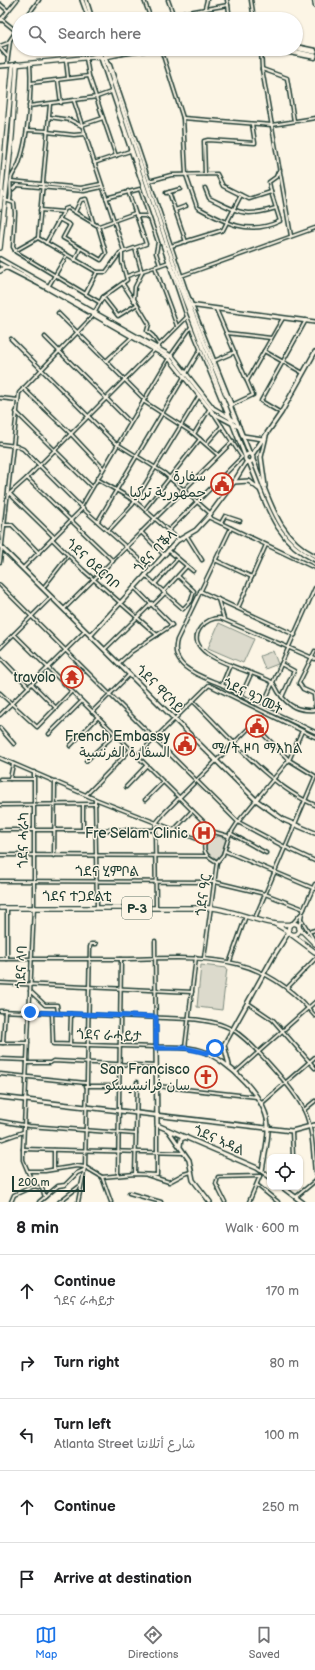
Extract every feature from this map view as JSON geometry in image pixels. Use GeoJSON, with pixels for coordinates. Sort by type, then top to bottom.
{"type":"FeatureCollection","features":[{"type":"Feature","properties":{"kind":"main road"},"geometry":{"type":"LineString","coordinates":[[303,48],[315,51]]}},
{"type":"Feature","properties":{"kind":"main road"},"geometry":{"type":"LineString","coordinates":[[303,54],[315,57]]}},
{"type":"Feature","properties":{"kind":"main road"},"geometry":{"type":"LineString","coordinates":[[0,248],[15,64],[86,57],[103,59],[110,56]]}},
{"type":"Feature","properties":{"kind":"main road"},"geometry":{"type":"LineString","coordinates":[[0,208],[4,200]]}},
{"type":"Feature","properties":{"kind":"main road"},"geometry":{"type":"LineString","coordinates":[[0,271],[4,268],[9,268]]}},
{"type":"Feature","properties":{"kind":"main road","name":"ጎደና ተጋደልቲ"},"geometry":{"type":"LineString","coordinates":[[0,908],[211,908],[226,909],[246,916],[273,922],[292,924]]}},
{"type":"Feature","properties":{"kind":"main road","name":"ጎደና ተጋደልቲ"},"geometry":{"type":"LineString","coordinates":[[273,922],[315,952]]}},
{"type":"Feature","properties":{"kind":"main road"},"geometry":{"type":"LineString","coordinates":[[299,928],[298,933],[290,933],[288,929],[292,924],[295,924],[315,943]]}},
{"type":"Feature","properties":{"kind":"street"},"geometry":{"type":"LineString","coordinates":[[12,28],[1,20],[17,0]]}},
{"type":"Feature","properties":{"kind":"street"},"geometry":{"type":"LineString","coordinates":[[30,12],[39,0]]}},
{"type":"Feature","properties":{"kind":"street"},"geometry":{"type":"LineString","coordinates":[[82,0],[86,12]]}},
{"type":"Feature","properties":{"kind":"street"},"geometry":{"type":"LineString","coordinates":[[86,0],[90,12]]}},
{"type":"Feature","properties":{"kind":"street"},"geometry":{"type":"LineString","coordinates":[[144,0],[148,12]]}},
{"type":"Feature","properties":{"kind":"street"},"geometry":{"type":"LineString","coordinates":[[168,0],[172,12]]}},
{"type":"Feature","properties":{"kind":"street"},"geometry":{"type":"LineString","coordinates":[[205,8],[207,0]]}},
{"type":"Feature","properties":{"kind":"street"},"geometry":{"type":"LineString","coordinates":[[228,0],[229,12]]}},
{"type":"Feature","properties":{"kind":"street"},"geometry":{"type":"LineString","coordinates":[[251,0],[253,12]]}},
{"type":"Feature","properties":{"kind":"street"},"geometry":{"type":"LineString","coordinates":[[314,0],[315,7]]}},
{"type":"Feature","properties":{"kind":"street"},"geometry":{"type":"LineString","coordinates":[[0,4],[8,11]]}},
{"type":"Feature","properties":{"kind":"street"},"geometry":{"type":"LineString","coordinates":[[184,12],[228,5]]}},
{"type":"Feature","properties":{"kind":"street"},"geometry":{"type":"LineString","coordinates":[[7,56],[0,47],[5,45],[12,37]]}},
{"type":"Feature","properties":{"kind":"street"},"geometry":{"type":"LineString","coordinates":[[7,65],[10,40]]}},
{"type":"Feature","properties":{"kind":"street"},"geometry":{"type":"LineString","coordinates":[[303,55],[315,57]]}},
{"type":"Feature","properties":{"kind":"street"},"geometry":{"type":"LineString","coordinates":[[163,56],[183,118],[186,175],[197,207],[235,227],[259,227],[280,222],[269,182],[276,177],[280,170]]}},
{"type":"Feature","properties":{"kind":"street"},"geometry":{"type":"LineString","coordinates":[[261,56],[262,69],[291,236]]}},
{"type":"Feature","properties":{"kind":"street"},"geometry":{"type":"LineString","coordinates":[[86,57],[89,76],[116,156]]}},
{"type":"Feature","properties":{"kind":"street"},"geometry":{"type":"LineString","coordinates":[[66,59],[68,78]]}},
{"type":"Feature","properties":{"kind":"street"},"geometry":{"type":"LineString","coordinates":[[103,59],[103,67],[130,151],[170,261],[200,350],[224,409],[239,427],[273,511],[284,531],[300,547],[315,556]]}},
{"type":"Feature","properties":{"kind":"street"},"geometry":{"type":"LineString","coordinates":[[103,59],[110,64],[149,181],[168,247],[170,261],[187,317],[233,421],[245,456],[281,535],[294,547],[315,560]]}},
{"type":"Feature","properties":{"kind":"street"},"geometry":{"type":"LineString","coordinates":[[103,59],[168,247],[181,276],[190,306],[232,407]]}},
{"type":"Feature","properties":{"kind":"street"},"geometry":{"type":"LineString","coordinates":[[12,190],[11,181],[18,166],[26,130],[31,83],[30,63]]}},
{"type":"Feature","properties":{"kind":"street"},"geometry":{"type":"LineString","coordinates":[[0,66],[15,64]]}},
{"type":"Feature","properties":{"kind":"street"},"geometry":{"type":"LineString","coordinates":[[262,69],[287,78],[294,121]]}},
{"type":"Feature","properties":{"kind":"street"},"geometry":{"type":"LineString","coordinates":[[31,83],[89,76]]}},
{"type":"Feature","properties":{"kind":"street"},"geometry":{"type":"LineString","coordinates":[[58,80],[61,103]]}},
{"type":"Feature","properties":{"kind":"street"},"geometry":{"type":"LineString","coordinates":[[29,106],[74,101],[97,97],[111,92]]}},
{"type":"Feature","properties":{"kind":"street"},"geometry":{"type":"LineString","coordinates":[[0,562],[9,494],[16,412],[18,400],[23,388],[95,314],[99,302],[103,297],[127,280],[122,262],[123,252],[74,101]]}},
{"type":"Feature","properties":{"kind":"street"},"geometry":{"type":"LineString","coordinates":[[38,238],[50,104]]}},
{"type":"Feature","properties":{"kind":"street"},"geometry":{"type":"LineString","coordinates":[[49,117],[70,120],[82,126],[103,118]]}},
{"type":"Feature","properties":{"kind":"street"},"geometry":{"type":"LineString","coordinates":[[183,118],[272,125],[315,118]]}},
{"type":"Feature","properties":{"kind":"street"},"geometry":{"type":"LineString","coordinates":[[205,174],[204,142],[208,140],[256,143],[252,124]]}},
{"type":"Feature","properties":{"kind":"street"},"geometry":{"type":"LineString","coordinates":[[26,130],[74,135],[85,134]]}},
{"type":"Feature","properties":{"kind":"street"},"geometry":{"type":"LineString","coordinates":[[94,163],[130,151]]}},
{"type":"Feature","properties":{"kind":"street"},"geometry":{"type":"LineString","coordinates":[[149,181],[171,175],[218,174],[223,186],[249,199],[271,192]]}},
{"type":"Feature","properties":{"kind":"street"},"geometry":{"type":"LineString","coordinates":[[11,181],[81,188],[102,185]]}},
{"type":"Feature","properties":{"kind":"street"},"geometry":{"type":"LineString","coordinates":[[99,302],[15,251],[13,247],[15,213],[14,203],[4,200],[17,185],[84,191],[102,185]]}},
{"type":"Feature","properties":{"kind":"street"},"geometry":{"type":"LineString","coordinates":[[205,188],[209,198],[240,213],[257,214],[276,208]]}},
{"type":"Feature","properties":{"kind":"street"},"geometry":{"type":"LineString","coordinates":[[106,198],[140,189],[158,242],[156,253],[160,265]]}},
{"type":"Feature","properties":{"kind":"street"},"geometry":{"type":"LineString","coordinates":[[166,193],[180,189]]}},
{"type":"Feature","properties":{"kind":"street"},"geometry":{"type":"LineString","coordinates":[[38,238],[97,272],[102,273],[108,270],[123,252],[146,244],[128,191]]}},
{"type":"Feature","properties":{"kind":"street"},"geometry":{"type":"LineString","coordinates":[[169,192],[186,242]]}},
{"type":"Feature","properties":{"kind":"street"},"geometry":{"type":"LineString","coordinates":[[168,247],[222,230],[241,195]]}},
{"type":"Feature","properties":{"kind":"street"},"geometry":{"type":"LineString","coordinates":[[75,212],[81,200],[86,199],[94,223]]}},
{"type":"Feature","properties":{"kind":"street"},"geometry":{"type":"LineString","coordinates":[[175,210],[186,206]]}},
{"type":"Feature","properties":{"kind":"street"},"geometry":{"type":"LineString","coordinates":[[46,243],[59,219],[63,212],[66,208],[98,226],[107,251],[103,259],[80,249],[63,238],[70,225],[59,219]]}},
{"type":"Feature","properties":{"kind":"street"},"geometry":{"type":"LineString","coordinates":[[40,210],[63,212]]}},
{"type":"Feature","properties":{"kind":"street"},"geometry":{"type":"LineString","coordinates":[[98,226],[136,215],[145,216],[150,219]]}},
{"type":"Feature","properties":{"kind":"street"},"geometry":{"type":"LineString","coordinates":[[181,276],[315,228]]}},
{"type":"Feature","properties":{"kind":"street"},"geometry":{"type":"LineString","coordinates":[[15,251],[38,238]]}},
{"type":"Feature","properties":{"kind":"street"},"geometry":{"type":"LineString","coordinates":[[135,248],[142,271],[135,289],[136,304]]}},
{"type":"Feature","properties":{"kind":"street"},"geometry":{"type":"LineString","coordinates":[[75,260],[80,249]]}},
{"type":"Feature","properties":{"kind":"street"},"geometry":{"type":"LineString","coordinates":[[48,287],[67,255]]}},
{"type":"Feature","properties":{"kind":"street"},"geometry":{"type":"LineString","coordinates":[[0,259],[95,314],[156,347],[170,357],[213,408],[233,421]]}},
{"type":"Feature","properties":{"kind":"street"},"geometry":{"type":"LineString","coordinates":[[127,276],[170,261]]}},
{"type":"Feature","properties":{"kind":"street"},"geometry":{"type":"LineString","coordinates":[[170,261],[214,361],[232,407],[233,421]]}},
{"type":"Feature","properties":{"kind":"street"},"geometry":{"type":"LineString","coordinates":[[0,264],[48,287]]}},
{"type":"Feature","properties":{"kind":"street"},"geometry":{"type":"LineString","coordinates":[[155,267],[177,326]]}},
{"type":"Feature","properties":{"kind":"street"},"geometry":{"type":"LineString","coordinates":[[86,293],[97,272]]}},
{"type":"Feature","properties":{"kind":"street"},"geometry":{"type":"LineString","coordinates":[[123,284],[149,324],[147,331],[153,336],[156,347]]}},
{"type":"Feature","properties":{"kind":"street"},"geometry":{"type":"LineString","coordinates":[[103,297],[118,316],[136,304]]}},
{"type":"Feature","properties":{"kind":"street"},"geometry":{"type":"LineString","coordinates":[[190,306],[315,322]]}},
{"type":"Feature","properties":{"kind":"street"},"geometry":{"type":"LineString","coordinates":[[216,309],[253,396],[232,407]]}},
{"type":"Feature","properties":{"kind":"street"},"geometry":{"type":"LineString","coordinates":[[58,313],[143,400],[194,434],[219,455]]}},
{"type":"Feature","properties":{"kind":"street"},"geometry":{"type":"LineString","coordinates":[[95,314],[132,337],[156,347]]}},
{"type":"Feature","properties":{"kind":"street"},"geometry":{"type":"LineString","coordinates":[[9,494],[27,478],[187,317]]}},
{"type":"Feature","properties":{"kind":"street"},"geometry":{"type":"LineString","coordinates":[[247,381],[283,317]]}},
{"type":"Feature","properties":{"kind":"street"},"geometry":{"type":"LineString","coordinates":[[281,413],[261,401],[306,320]]}},
{"type":"Feature","properties":{"kind":"street"},"geometry":{"type":"LineString","coordinates":[[22,569],[70,522],[82,507],[92,487],[143,400],[170,357],[192,326]]}},
{"type":"Feature","properties":{"kind":"street"},"geometry":{"type":"LineString","coordinates":[[227,333],[271,338]]}},
{"type":"Feature","properties":{"kind":"street"},"geometry":{"type":"LineString","coordinates":[[45,337],[107,397],[130,422]]}},
{"type":"Feature","properties":{"kind":"street"},"geometry":{"type":"LineString","coordinates":[[106,361],[132,337]]}},
{"type":"Feature","properties":{"kind":"street"},"geometry":{"type":"LineString","coordinates":[[11,339],[118,445],[156,467],[184,489],[210,514]]}},
{"type":"Feature","properties":{"kind":"street"},"geometry":{"type":"LineString","coordinates":[[98,520],[200,350]]}},
{"type":"Feature","properties":{"kind":"street"},"geometry":{"type":"LineString","coordinates":[[264,351],[304,373]]}},
{"type":"Feature","properties":{"kind":"street"},"geometry":{"type":"LineString","coordinates":[[214,361],[235,352]]}},
{"type":"Feature","properties":{"kind":"street"},"geometry":{"type":"LineString","coordinates":[[245,456],[251,455],[266,436],[281,413],[315,352]]}},
{"type":"Feature","properties":{"kind":"street"},"geometry":{"type":"LineString","coordinates":[[169,530],[241,458],[242,455],[233,440],[185,374]]}},
{"type":"Feature","properties":{"kind":"street"},"geometry":{"type":"LineString","coordinates":[[23,388],[71,434],[103,468]]}},
{"type":"Feature","properties":{"kind":"street"},"geometry":{"type":"LineString","coordinates":[[109,530],[135,502],[199,395]]}},
{"type":"Feature","properties":{"kind":"street"},"geometry":{"type":"LineString","coordinates":[[0,398],[18,400]]}},
{"type":"Feature","properties":{"kind":"street"},"geometry":{"type":"LineString","coordinates":[[194,434],[210,408]]}},
{"type":"Feature","properties":{"kind":"street"},"geometry":{"type":"LineString","coordinates":[[220,413],[223,412],[224,409]]}},
{"type":"Feature","properties":{"kind":"street"},"geometry":{"type":"LineString","coordinates":[[16,412],[92,487]]}},
{"type":"Feature","properties":{"kind":"street"},"geometry":{"type":"LineString","coordinates":[[213,412],[233,421]]}},
{"type":"Feature","properties":{"kind":"street"},"geometry":{"type":"LineString","coordinates":[[206,444],[222,426]]}},
{"type":"Feature","properties":{"kind":"street"},"geometry":{"type":"LineString","coordinates":[[243,436],[263,439]]}},
{"type":"Feature","properties":{"kind":"street"},"geometry":{"type":"LineString","coordinates":[[265,490],[260,457],[266,436]]}},
{"type":"Feature","properties":{"kind":"street"},"geometry":{"type":"LineString","coordinates":[[145,509],[200,439]]}},
{"type":"Feature","properties":{"kind":"street"},"geometry":{"type":"LineString","coordinates":[[64,610],[233,440]]}},
{"type":"Feature","properties":{"kind":"street"},"geometry":{"type":"LineString","coordinates":[[0,444],[21,447],[82,507],[151,568]]}},
{"type":"Feature","properties":{"kind":"street"},"geometry":{"type":"LineString","coordinates":[[248,462],[252,460]]}},
{"type":"Feature","properties":{"kind":"street","name":"ጎደና ባቕላ"},"geometry":{"type":"LineString","coordinates":[[91,635],[178,539],[196,530],[208,517],[248,462]]}},
{"type":"Feature","properties":{"kind":"street"},"geometry":{"type":"LineString","coordinates":[[27,478],[70,522],[113,561]]}},
{"type":"Feature","properties":{"kind":"street"},"geometry":{"type":"LineString","coordinates":[[97,479],[145,509],[178,539]]}},
{"type":"Feature","properties":{"kind":"street"},"geometry":{"type":"LineString","coordinates":[[234,482],[249,481],[261,492]]}},
{"type":"Feature","properties":{"kind":"street","name":"ጎደና ዕደርባቦ"},"geometry":{"type":"LineString","coordinates":[[9,494],[53,538],[68,556],[157,635]]}},
{"type":"Feature","properties":{"kind":"street"},"geometry":{"type":"LineString","coordinates":[[220,523],[225,516],[240,521]]}},
{"type":"Feature","properties":{"kind":"street"},"geometry":{"type":"LineString","coordinates":[[208,517],[315,568]]}},
{"type":"Feature","properties":{"kind":"street"},"geometry":{"type":"LineString","coordinates":[[5,525],[12,525],[39,553]]}},
{"type":"Feature","properties":{"kind":"street"},"geometry":{"type":"LineString","coordinates":[[231,528],[178,640],[176,654],[184,667],[315,732]]}},
{"type":"Feature","properties":{"kind":"street"},"geometry":{"type":"LineString","coordinates":[[142,532],[164,555]]}},
{"type":"Feature","properties":{"kind":"street"},"geometry":{"type":"LineString","coordinates":[[187,535],[202,560]]}},
{"type":"Feature","properties":{"kind":"street"},"geometry":{"type":"LineString","coordinates":[[238,609],[266,545]]}},
{"type":"Feature","properties":{"kind":"street","name":"ጎደና ዋርሳይ"},"geometry":{"type":"LineString","coordinates":[[1,547],[256,800],[284,820],[315,833]]}},
{"type":"Feature","properties":{"kind":"street"},"geometry":{"type":"LineString","coordinates":[[168,550],[193,572]]}},
{"type":"Feature","properties":{"kind":"street"},"geometry":{"type":"LineString","coordinates":[[43,588],[68,556]]}},
{"type":"Feature","properties":{"kind":"street"},"geometry":{"type":"LineString","coordinates":[[155,584],[177,559]]}},
{"type":"Feature","properties":{"kind":"street"},"geometry":{"type":"LineString","coordinates":[[215,560],[252,576]]}},
{"type":"Feature","properties":{"kind":"street"},"geometry":{"type":"LineString","coordinates":[[105,649],[164,593],[187,566]]}},
{"type":"Feature","properties":{"kind":"street"},"geometry":{"type":"LineString","coordinates":[[145,575],[183,610],[191,601],[194,591],[178,576]]}},
{"type":"Feature","properties":{"kind":"street"},"geometry":{"type":"LineString","coordinates":[[0,585],[198,780],[238,822],[315,861]]}},
{"type":"Feature","properties":{"kind":"street"},"geometry":{"type":"LineString","coordinates":[[119,663],[131,652],[172,624],[134,587]]}},
{"type":"Feature","properties":{"kind":"street"},"geometry":{"type":"LineString","coordinates":[[262,707],[315,588]]}},
{"type":"Feature","properties":{"kind":"street"},"geometry":{"type":"LineString","coordinates":[[200,591],[295,635]]}},
{"type":"Feature","properties":{"kind":"street"},"geometry":{"type":"LineString","coordinates":[[0,648],[51,597]]}},
{"type":"Feature","properties":{"kind":"street"},"geometry":{"type":"LineString","coordinates":[[218,599],[224,619]]}},
{"type":"Feature","properties":{"kind":"street"},"geometry":{"type":"LineString","coordinates":[[315,659],[224,619],[218,618],[206,622],[199,631],[198,640],[204,653],[273,683],[282,697],[296,709],[315,710]]}},
{"type":"Feature","properties":{"kind":"street"},"geometry":{"type":"LineString","coordinates":[[0,716],[85,630]]}},
{"type":"Feature","properties":{"kind":"street"},"geometry":{"type":"LineString","coordinates":[[14,634],[137,756],[178,799],[214,832],[229,836]]}},
{"type":"Feature","properties":{"kind":"street"},"geometry":{"type":"LineString","coordinates":[[315,652],[311,657],[299,683],[303,689],[314,694],[315,706]]}},
{"type":"Feature","properties":{"kind":"street"},"geometry":{"type":"LineString","coordinates":[[0,657],[29,686]]}},
{"type":"Feature","properties":{"kind":"street"},"geometry":{"type":"LineString","coordinates":[[281,664],[294,671],[282,697]]}},
{"type":"Feature","properties":{"kind":"street"},"geometry":{"type":"LineString","coordinates":[[222,685],[230,665]]}},
{"type":"Feature","properties":{"kind":"street"},"geometry":{"type":"LineString","coordinates":[[92,712],[130,674]]}},
{"type":"Feature","properties":{"kind":"street"},"geometry":{"type":"LineString","coordinates":[[242,696],[251,674]]}},
{"type":"Feature","properties":{"kind":"street"},"geometry":{"type":"LineString","coordinates":[[32,684],[56,708]]}},
{"type":"Feature","properties":{"kind":"street","name":"ጎደና ዓጋመት"},"geometry":{"type":"LineString","coordinates":[[137,756],[207,686],[210,685],[315,737]]}},
{"type":"Feature","properties":{"kind":"street"},"geometry":{"type":"LineString","coordinates":[[0,693],[37,727],[71,692]]}},
{"type":"Feature","properties":{"kind":"street"},"geometry":{"type":"LineString","coordinates":[[193,701],[273,781],[304,801],[315,806]]}},
{"type":"Feature","properties":{"kind":"street"},"geometry":{"type":"LineString","coordinates":[[49,734],[82,702]]}},
{"type":"Feature","properties":{"kind":"street"},"geometry":{"type":"LineString","coordinates":[[70,746],[97,718]]}},
{"type":"Feature","properties":{"kind":"street"},"geometry":{"type":"LineString","coordinates":[[156,908],[156,823],[234,742],[251,726],[254,726],[289,760],[315,777],[255,918]]}},
{"type":"Feature","properties":{"kind":"street"},"geometry":{"type":"LineString","coordinates":[[0,728],[14,744]]}},
{"type":"Feature","properties":{"kind":"street","name":"ጎደና ዓር"},"geometry":{"type":"LineString","coordinates":[[204,958],[217,862],[225,851],[230,833],[289,760],[302,731]]}},
{"type":"Feature","properties":{"kind":"street"},"geometry":{"type":"LineString","coordinates":[[86,761],[115,734]]}},
{"type":"Feature","properties":{"kind":"street"},"geometry":{"type":"LineString","coordinates":[[86,795],[130,750]]}},
{"type":"Feature","properties":{"kind":"street"},"geometry":{"type":"LineString","coordinates":[[0,758],[86,795],[205,842]]}},
{"type":"Feature","properties":{"kind":"street"},"geometry":{"type":"LineString","coordinates":[[10,779],[13,764]]}},
{"type":"Feature","properties":{"kind":"street"},"geometry":{"type":"LineString","coordinates":[[126,787],[146,766]]}},
{"type":"Feature","properties":{"kind":"street","name":"ጎደና ሓራካ"},"geometry":{"type":"LineString","coordinates":[[34,772],[34,907]]}},
{"type":"Feature","properties":{"kind":"street"},"geometry":{"type":"LineString","coordinates":[[0,779],[33,779]]}},
{"type":"Feature","properties":{"kind":"street"},"geometry":{"type":"LineString","coordinates":[[54,856],[55,781]]}},
{"type":"Feature","properties":{"kind":"street"},"geometry":{"type":"LineString","coordinates":[[145,800],[162,782]]}},
{"type":"Feature","properties":{"kind":"street"},"geometry":{"type":"LineString","coordinates":[[95,798],[97,907]]}},
{"type":"Feature","properties":{"kind":"street"},"geometry":{"type":"LineString","coordinates":[[0,805],[96,804]]}},
{"type":"Feature","properties":{"kind":"street"},"geometry":{"type":"LineString","coordinates":[[83,805],[83,830]]}},
{"type":"Feature","properties":{"kind":"street"},"geometry":{"type":"LineString","coordinates":[[174,830],[192,811]]}},
{"type":"Feature","properties":{"kind":"street"},"geometry":{"type":"LineString","coordinates":[[0,830],[155,830]]}},
{"type":"Feature","properties":{"kind":"street"},"geometry":{"type":"LineString","coordinates":[[207,856],[204,850],[205,842],[214,832]]}},
{"type":"Feature","properties":{"kind":"street"},"geometry":{"type":"LineString","coordinates":[[230,833],[266,853]]}},
{"type":"Feature","properties":{"kind":"street"},"geometry":{"type":"LineString","coordinates":[[225,851],[314,888]]}},
{"type":"Feature","properties":{"kind":"street"},"geometry":{"type":"LineString","coordinates":[[0,856],[207,856],[217,862]]}},
{"type":"Feature","properties":{"kind":"street","name":"ጎደና ሂምቦል"},"geometry":{"type":"LineString","coordinates":[[0,882],[215,882],[265,894],[304,909]]}},
{"type":"Feature","properties":{"kind":"street"},"geometry":{"type":"LineString","coordinates":[[299,928],[302,913],[315,884]]}},
{"type":"Feature","properties":{"kind":"street","name":"ጎደና ላባ"},"geometry":{"type":"LineString","coordinates":[[34,907],[30,1012],[24,1100],[23,1149],[23,1160],[34,1186]]}},
{"type":"Feature","properties":{"kind":"street"},"geometry":{"type":"LineString","coordinates":[[7,908],[7,959]]}},
{"type":"Feature","properties":{"kind":"street"},"geometry":{"type":"LineString","coordinates":[[292,924],[302,913]]}},
{"type":"Feature","properties":{"kind":"street"},"geometry":{"type":"LineString","coordinates":[[230,961],[246,916]]}},
{"type":"Feature","properties":{"kind":"street"},"geometry":{"type":"LineString","coordinates":[[301,918],[315,943]]}},
{"type":"Feature","properties":{"kind":"street"},"geometry":{"type":"LineString","coordinates":[[308,932],[315,930]]}},
{"type":"Feature","properties":{"kind":"street"},"geometry":{"type":"LineString","coordinates":[[207,1053],[224,1045],[264,973],[290,933]]}},
{"type":"Feature","properties":{"kind":"street"},"geometry":{"type":"LineString","coordinates":[[28,1172],[73,1166],[102,1177],[118,1174],[156,1175],[157,1116],[155,941]]}},
{"type":"Feature","properties":{"kind":"street"},"geometry":{"type":"LineString","coordinates":[[78,1202],[82,1184],[85,1151],[90,945],[96,944]]}},
{"type":"Feature","properties":{"kind":"street"},"geometry":{"type":"LineString","coordinates":[[0,959],[121,959],[196,957],[230,961],[264,973],[287,988],[315,1016]]}},
{"type":"Feature","properties":{"kind":"street"},"geometry":{"type":"LineString","coordinates":[[185,1048],[196,957]]}},
{"type":"Feature","properties":{"kind":"street"},"geometry":{"type":"LineString","coordinates":[[118,1174],[121,959]]}},
{"type":"Feature","properties":{"kind":"street"},"geometry":{"type":"LineString","coordinates":[[287,988],[315,959]]}},
{"type":"Feature","properties":{"kind":"street"},"geometry":{"type":"LineString","coordinates":[[0,983],[192,992]]}},
{"type":"Feature","properties":{"kind":"street"},"geometry":{"type":"LineString","coordinates":[[30,991],[45,1005],[57,1005],[58,1013]]}},
{"type":"Feature","properties":{"kind":"street"},"geometry":{"type":"LineString","coordinates":[[236,1072],[315,1002]]}},
{"type":"Feature","properties":{"kind":"street"},"geometry":{"type":"LineString","coordinates":[[248,1003],[262,1011],[283,1029],[315,1068]]}},
{"type":"Feature","properties":{"kind":"street"},"geometry":{"type":"LineString","coordinates":[[0,1011],[188,1019],[212,1022],[232,1030],[258,1052],[285,1083],[304,1110],[310,1127],[315,1173]]}},
{"type":"Feature","properties":{"kind":"street"},"geometry":{"type":"LineString","coordinates":[[3,1043],[4,1011]]}},
{"type":"Feature","properties":{"kind":"street","name":"ጎደና ራሓይታ"},"geometry":{"type":"LineString","coordinates":[[52,1013],[52,1043],[70,1045],[185,1048],[207,1053],[228,1065],[236,1072],[257,1097],[261,1104],[268,1128]]}},
{"type":"Feature","properties":{"kind":"street"},"geometry":{"type":"LineString","coordinates":[[70,1045],[71,1014]]}},
{"type":"Feature","properties":{"kind":"street"},"geometry":{"type":"LineString","coordinates":[[0,1043],[28,1044]]}},
{"type":"Feature","properties":{"kind":"street"},"geometry":{"type":"LineString","coordinates":[[224,1045],[228,1065]]}},
{"type":"Feature","properties":{"kind":"street"},"geometry":{"type":"LineString","coordinates":[[261,1104],[315,1057]]}},
{"type":"Feature","properties":{"kind":"street"},"geometry":{"type":"LineString","coordinates":[[0,1059],[50,1063],[53,1061],[88,1064],[156,1066]]}},
{"type":"Feature","properties":{"kind":"street"},"geometry":{"type":"LineString","coordinates":[[0,1074],[86,1085],[119,1086]]}},
{"type":"Feature","properties":{"kind":"street"},"geometry":{"type":"LineString","coordinates":[[135,1174],[137,1082]]}},
{"type":"Feature","properties":{"kind":"street"},"geometry":{"type":"LineString","coordinates":[[156,1086],[257,1097]]}},
{"type":"Feature","properties":{"kind":"street"},"geometry":{"type":"LineString","coordinates":[[0,1097],[292,1131],[315,1125]]}},
{"type":"Feature","properties":{"kind":"street"},"geometry":{"type":"LineString","coordinates":[[304,1110],[315,1101]]}},
{"type":"Feature","properties":{"kind":"street"},"geometry":{"type":"LineString","coordinates":[[0,1121],[85,1132],[136,1134]]}},
{"type":"Feature","properties":{"kind":"street","name":"ጎደና ኣዳል"},"geometry":{"type":"LineString","coordinates":[[157,1125],[262,1171],[267,1175]]}},
{"type":"Feature","properties":{"kind":"street"},"geometry":{"type":"LineString","coordinates":[[249,1202],[262,1171],[268,1128]]}},
{"type":"Feature","properties":{"kind":"street"},"geometry":{"type":"LineString","coordinates":[[167,1129],[189,1160],[194,1182],[210,1202]]}},
{"type":"Feature","properties":{"kind":"street"},"geometry":{"type":"LineString","coordinates":[[292,1131],[293,1154]]}},
{"type":"Feature","properties":{"kind":"street"},"geometry":{"type":"LineString","coordinates":[[0,1140],[24,1132]]}},
{"type":"Feature","properties":{"kind":"street"},"geometry":{"type":"LineString","coordinates":[[180,1146],[181,1139],[186,1137]]}},
{"type":"Feature","properties":{"kind":"street"},"geometry":{"type":"LineString","coordinates":[[23,1149],[184,1153]]}},
{"type":"Feature","properties":{"kind":"street"},"geometry":{"type":"LineString","coordinates":[[54,1150],[54,1169]]}},
{"type":"Feature","properties":{"kind":"street"},"geometry":{"type":"LineString","coordinates":[[41,1202],[58,1186],[65,1185],[84,1169]]}},
{"type":"Feature","properties":{"kind":"street"},"geometry":{"type":"LineString","coordinates":[[146,1174],[169,1182],[191,1172]]}},
{"type":"Feature","properties":{"kind":"street"},"geometry":{"type":"LineString","coordinates":[[225,1202],[216,1184],[218,1177],[260,1176]]}},
{"type":"Feature","properties":{"kind":"street"},"geometry":{"type":"LineString","coordinates":[[102,1177],[111,1202]]}},
{"type":"Feature","properties":{"kind":"street"},"geometry":{"type":"LineString","coordinates":[[296,1197],[315,1181]]}},
{"type":"Feature","properties":{"kind":"street"},"geometry":{"type":"LineString","coordinates":[[59,1202],[82,1184]]}},
{"type":"Feature","properties":{"kind":"street"},"geometry":{"type":"LineString","coordinates":[[257,1185],[274,1201],[278,1202]]}},
{"type":"Feature","properties":{"kind":"street"},"geometry":{"type":"LineString","coordinates":[[11,1202],[14,1195],[34,1186],[42,1188],[45,1197]]}},
{"type":"Feature","properties":{"kind":"street"},"geometry":{"type":"LineString","coordinates":[[286,1190],[302,1202]]}},
{"type":"Feature","properties":{"kind":"street"},"geometry":{"type":"LineString","coordinates":[[129,1193],[160,1202]]}},
{"type":"Feature","properties":{"kind":"shaded area"},"geometry":{"type":"Polygon","coordinates":[[[219,623],[254,639],[243,663],[208,648],[219,623]]]}},
{"type":"Feature","properties":{"kind":"shaded area"},"geometry":{"type":"Polygon","coordinates":[[[273,651],[278,664],[265,669],[260,656],[273,651]]]}},
{"type":"Feature","properties":{"kind":"shaded area"},"geometry":{"type":"Polygon","coordinates":[[[219,836],[227,840],[219,858],[217,859],[208,854],[206,848],[209,839],[219,836]]]}},
{"type":"Feature","properties":{"kind":"shaded area"},"geometry":{"type":"Polygon","coordinates":[[[201,965],[227,968],[222,1010],[197,1007],[201,965]]]}},
{"type":"Feature","properties":{"kind":"place","name":"سفارة جمهورية تركيا"},"geometry":{"type":"Point","coordinates":[222,484]}},
{"type":"Feature","properties":{"kind":"place","name":"travolo"},"geometry":{"type":"Point","coordinates":[72,677]}},
{"type":"Feature","properties":{"kind":"place","name":"ሚ/ት ዞባ ማእከል"},"geometry":{"type":"Point","coordinates":[257,726]}},
{"type":"Feature","properties":{"kind":"place","name":"French Embassy السفارة الفرنسية"},"geometry":{"type":"Point","coordinates":[185,744]}},
{"type":"Feature","properties":{"kind":"place","name":"Fre Selam Clinic"},"geometry":{"type":"Point","coordinates":[204,833]}},
{"type":"Feature","properties":{"kind":"place","name":"San Francisco سان فرانسيسكو"},"geometry":{"type":"Point","coordinates":[206,1077]}},
{"type":"Feature","properties":{"kind":"route"},"geometry":{"type":"LineString","coordinates":[[30,1012],[156,1017],[156,1048],[185,1048],[207,1053],[215,1048]]}}]}
